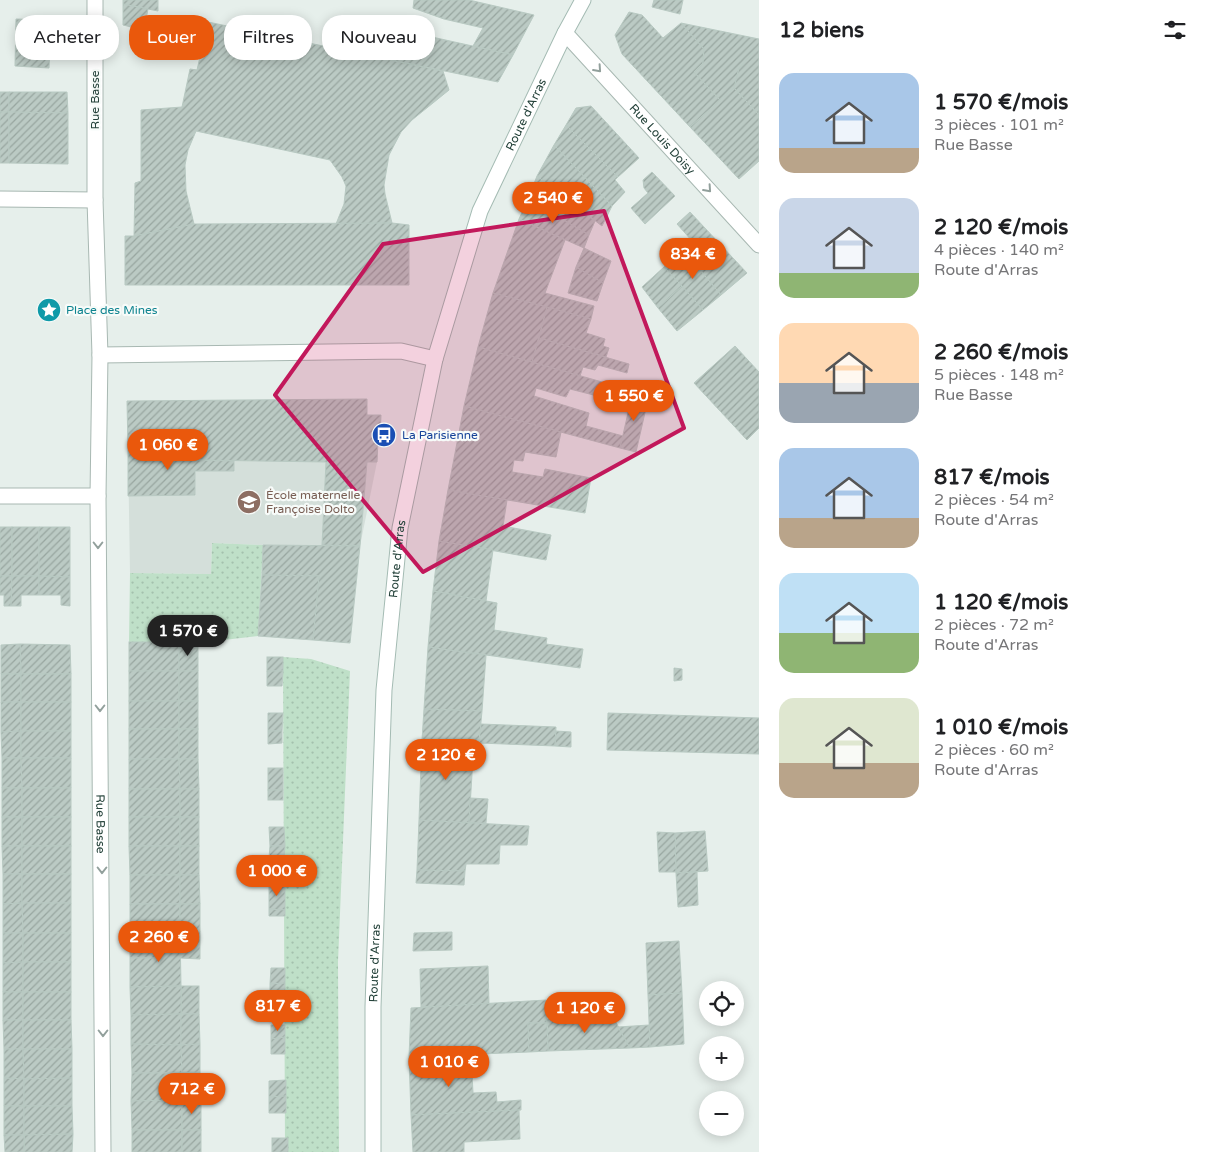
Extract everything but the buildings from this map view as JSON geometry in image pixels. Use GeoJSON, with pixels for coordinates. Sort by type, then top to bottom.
{"type":"FeatureCollection","features":[{"type":"Feature","properties":{"kind":"street","name":"Rue Basse"},"geometry":{"type":"LineString","coordinates":[[95,0],[95,200]]}},
{"type":"Feature","properties":{"kind":"street","name":"Route d'Arras"},"geometry":{"type":"LineString","coordinates":[[373,1152],[373,1006],[384,690],[400,528],[435,359],[480,211],[565,33],[583,0]]}},
{"type":"Feature","properties":{"kind":"street","name":"Rue Louis Doisy"},"geometry":{"type":"LineString","coordinates":[[565,33],[759,245]]}},
{"type":"Feature","properties":{"kind":"street"},"geometry":{"type":"LineString","coordinates":[[0,199],[95,200],[100,355],[98,496],[0,496]]}},
{"type":"Feature","properties":{"kind":"street"},"geometry":{"type":"LineString","coordinates":[[100,355],[401,351],[435,359]]}},
{"type":"Feature","properties":{"kind":"street","name":"Rue Basse"},"geometry":{"type":"LineString","coordinates":[[98,496],[103,1152]]}},
{"type":"Feature","properties":{"kind":"highlighted area"},"geometry":{"type":"Polygon","coordinates":[[[604,211],[684,428],[423,572],[275,395],[383,244],[604,211]]]}},
{"type":"Feature","properties":{"kind":"shaded area","name":"École maternelle Françoise Dolto"},"geometry":{"type":"Polygon","coordinates":[[[367,399],[367,415],[381,415],[377,462],[360,546],[212,543],[211,574],[130,573],[128,449],[195,449],[195,400],[367,399]]]}},
{"type":"Feature","properties":{"kind":"green space"},"geometry":{"type":"Polygon","coordinates":[[[212,543],[263,545],[258,636],[198,643],[129,642],[130,573],[211,574],[212,543]]]}},
{"type":"Feature","properties":{"kind":"green space"},"geometry":{"type":"Polygon","coordinates":[[[283,657],[311,659],[350,671],[338,962],[339,1152],[285,1152],[283,657]]]}},
{"type":"Feature","properties":{"kind":"place","name":"Place des Mines"},"geometry":{"type":"Point","coordinates":[49,310]}},
{"type":"Feature","properties":{"kind":"place","name":"La Parisienne"},"geometry":{"type":"Point","coordinates":[384,435]}},
{"type":"Feature","properties":{"kind":"place","name":"École maternelle Françoise Dolto"},"geometry":{"type":"Point","coordinates":[249,502]}}]}
